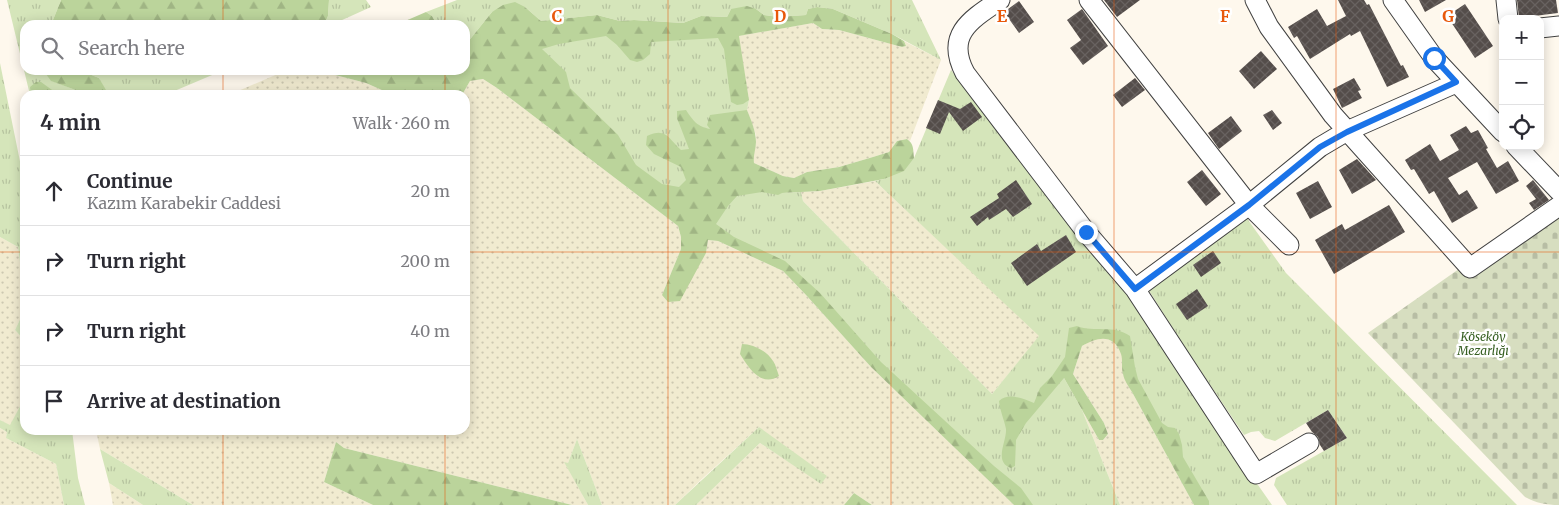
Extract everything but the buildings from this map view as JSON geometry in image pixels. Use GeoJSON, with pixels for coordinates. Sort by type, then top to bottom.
{"type":"FeatureCollection","features":[{"type":"Feature","properties":{"kind":"street"},"geometry":{"type":"LineString","coordinates":[[1000,0],[978,14],[967,25],[960,36],[956,50],[960,64],[971,82],[1086,232],[1135,289],[1256,474],[1309,443]]}},
{"type":"Feature","properties":{"kind":"street"},"geometry":{"type":"LineString","coordinates":[[1089,0],[1249,205],[1289,246]]}},
{"type":"Feature","properties":{"kind":"street"},"geometry":{"type":"LineString","coordinates":[[1255,0],[1269,27],[1333,115],[1470,268],[1559,206]]}},
{"type":"Feature","properties":{"kind":"street"},"geometry":{"type":"LineString","coordinates":[[1394,0],[1434,58],[1499,128]]}},
{"type":"Feature","properties":{"kind":"street"},"geometry":{"type":"LineString","coordinates":[[1506,0],[1508,15]]}},
{"type":"Feature","properties":{"kind":"street"},"geometry":{"type":"LineString","coordinates":[[1544,28],[1559,26]]}},
{"type":"Feature","properties":{"kind":"street"},"geometry":{"type":"LineString","coordinates":[[1135,289],[1249,205],[1320,147],[1347,132],[1456,82]]}},
{"type":"Feature","properties":{"kind":"street"},"geometry":{"type":"LineString","coordinates":[[1520,150],[1559,191]]}},
{"type":"Feature","properties":{"kind":"shaded area"},"geometry":{"type":"Polygon","coordinates":[[[813,23],[822,29],[839,30],[902,47],[906,46],[904,41],[941,60],[910,141],[907,139],[897,141],[889,152],[839,167],[807,172],[794,178],[783,176],[754,163],[756,135],[747,110],[749,100],[738,36],[813,23]]]}},
{"type":"Feature","properties":{"kind":"shaded area"},"geometry":{"type":"Polygon","coordinates":[[[275,75],[335,75],[366,83],[382,90],[241,90],[275,75]]]}},
{"type":"Feature","properties":{"kind":"shaded area"},"geometry":{"type":"Polygon","coordinates":[[[483,79],[497,88],[678,226],[681,237],[681,249],[662,295],[706,253],[708,240],[718,241],[783,271],[871,367],[1014,505],[872,505],[854,493],[844,505],[696,505],[760,443],[822,484],[759,427],[675,505],[602,505],[577,439],[568,463],[565,463],[588,505],[572,505],[344,448],[336,442],[324,482],[373,505],[193,505],[100,449],[97,435],[470,435],[470,90],[465,90],[470,81],[483,79]]]}},
{"type":"Feature","properties":{"kind":"shaded area"},"geometry":{"type":"Polygon","coordinates":[[[875,181],[1040,336],[992,394],[803,201],[801,192],[820,191],[875,181]]]}},
{"type":"Feature","properties":{"kind":"shaded area"},"geometry":{"type":"Polygon","coordinates":[[[0,237],[18,247],[20,262],[20,320],[15,330],[20,336],[20,407],[10,426],[0,420],[0,237]]]}},
{"type":"Feature","properties":{"kind":"shaded area"},"geometry":{"type":"Polygon","coordinates":[[[1106,338],[1116,343],[1122,355],[1123,374],[1194,505],[1120,505],[1082,410],[1099,440],[1103,440],[1108,434],[1104,423],[1073,374],[1082,346],[1093,339],[1106,338]]]}},
{"type":"Feature","properties":{"kind":"shaded area"},"geometry":{"type":"Polygon","coordinates":[[[0,428],[7,432],[6,438],[56,464],[64,505],[0,505],[0,428]]]}},
{"type":"Feature","properties":{"kind":"shaded area"},"geometry":{"type":"Polygon","coordinates":[[[109,483],[143,505],[113,505],[109,483]]]}},
{"type":"Feature","properties":{"kind":"green space"},"geometry":{"type":"Polygon","coordinates":[[[7,0],[61,0],[53,20],[20,20],[20,54],[7,0]]]}},
{"type":"Feature","properties":{"kind":"green space"},"geometry":{"type":"Polygon","coordinates":[[[61,0],[329,0],[326,20],[53,20],[61,0]]]}},
{"type":"Feature","properties":{"kind":"green space"},"geometry":{"type":"Polygon","coordinates":[[[329,0],[366,0],[371,7],[342,20],[326,20],[329,0]]]}},
{"type":"Feature","properties":{"kind":"green space"},"geometry":{"type":"Polygon","coordinates":[[[457,0],[912,0],[941,60],[892,34],[833,9],[817,7],[808,9],[806,15],[778,17],[764,15],[756,9],[731,9],[727,17],[701,16],[683,23],[620,21],[597,15],[541,21],[525,7],[492,12],[470,39],[470,20],[434,20],[426,12],[457,0]]]}},
{"type":"Feature","properties":{"kind":"green space"},"geometry":{"type":"Polygon","coordinates":[[[515,2],[525,7],[541,21],[597,15],[620,21],[683,23],[701,16],[727,17],[731,9],[747,6],[756,9],[764,15],[778,17],[806,15],[808,9],[817,7],[833,9],[904,41],[906,46],[902,47],[839,30],[822,29],[813,23],[739,36],[749,100],[737,105],[731,102],[724,49],[718,38],[651,42],[650,54],[637,62],[630,60],[606,36],[559,44],[542,49],[566,72],[570,88],[618,135],[636,165],[662,184],[679,187],[686,180],[681,167],[654,154],[646,145],[647,136],[663,133],[681,150],[689,149],[677,118],[677,111],[686,110],[696,123],[710,129],[707,125],[710,115],[747,110],[756,138],[754,163],[783,176],[794,178],[807,172],[839,167],[889,152],[897,141],[907,139],[913,147],[914,158],[904,171],[884,179],[820,191],[782,193],[778,195],[762,192],[737,196],[716,224],[734,237],[785,261],[820,293],[881,362],[994,466],[1021,488],[1033,505],[1014,505],[871,367],[783,271],[718,241],[708,240],[706,253],[680,301],[668,302],[662,295],[681,249],[681,237],[678,226],[483,79],[470,81],[465,90],[382,90],[366,83],[335,75],[470,75],[470,39],[492,12],[503,5],[515,2]]]}},
{"type":"Feature","properties":{"kind":"green space"},"geometry":{"type":"Polygon","coordinates":[[[426,12],[434,20],[408,20],[426,12]]]}},
{"type":"Feature","properties":{"kind":"green space"},"geometry":{"type":"Polygon","coordinates":[[[591,30],[714,31],[735,52],[749,100],[747,110],[679,208],[607,153],[530,45],[591,30]]]}},
{"type":"Feature","properties":{"kind":"green space"},"geometry":{"type":"Polygon","coordinates":[[[0,63],[20,161],[20,262],[18,247],[0,237],[0,63]]]}},
{"type":"Feature","properties":{"kind":"green space"},"geometry":{"type":"Polygon","coordinates":[[[951,70],[1127,293],[1247,477],[1258,485],[1272,505],[1201,505],[1133,385],[1119,338],[1096,334],[1081,341],[1064,378],[1082,410],[1120,505],[1021,505],[791,272],[707,226],[737,186],[782,193],[801,192],[803,201],[992,394],[1039,336],[875,181],[884,179],[914,158],[951,70]]]}},
{"type":"Feature","properties":{"kind":"green space"},"geometry":{"type":"Polygon","coordinates":[[[25,75],[47,75],[52,81],[76,90],[29,90],[25,75]]]}},
{"type":"Feature","properties":{"kind":"green space"},"geometry":{"type":"Polygon","coordinates":[[[47,75],[92,75],[99,78],[106,90],[75,90],[51,81],[47,75]]]}},
{"type":"Feature","properties":{"kind":"green space"},"geometry":{"type":"Polygon","coordinates":[[[92,75],[212,75],[177,90],[105,90],[99,78],[92,75]]]}},
{"type":"Feature","properties":{"kind":"green space"},"geometry":{"type":"Polygon","coordinates":[[[36,82],[41,82],[52,90],[30,90],[30,87],[36,82]]]}},
{"type":"Feature","properties":{"kind":"green space","name":"Köseköy Mezarlığı"},"geometry":{"type":"Polygon","coordinates":[[[1559,211],[1559,505],[1550,505],[1525,497],[1368,333],[1466,264],[1559,211]]]}},
{"type":"Feature","properties":{"kind":"green space"},"geometry":{"type":"Polygon","coordinates":[[[1246,217],[1286,273],[1517,505],[1287,505],[1274,485],[1276,478],[1347,438],[1328,410],[1275,441],[1265,438],[1259,431],[1244,435],[1148,289],[1246,217]]]}},
{"type":"Feature","properties":{"kind":"green space"},"geometry":{"type":"Polygon","coordinates":[[[20,320],[20,336],[15,330],[20,320]]]}},
{"type":"Feature","properties":{"kind":"green space"},"geometry":{"type":"Polygon","coordinates":[[[1077,326],[1090,329],[1117,330],[1130,336],[1138,379],[1162,423],[1168,427],[1175,428],[1179,434],[1183,457],[1209,501],[1209,505],[1194,505],[1125,381],[1122,371],[1122,356],[1118,347],[1110,340],[1093,340],[1082,346],[1073,374],[1104,423],[1108,434],[1103,440],[1099,440],[1064,378],[1026,423],[1016,440],[1015,466],[1011,468],[1003,461],[1002,451],[1006,429],[999,401],[1003,398],[1012,397],[1034,403],[1040,388],[1052,376],[1065,357],[1069,328],[1077,326]]]}},
{"type":"Feature","properties":{"kind":"green space"},"geometry":{"type":"Polygon","coordinates":[[[742,344],[755,347],[767,354],[774,363],[779,376],[772,379],[761,378],[751,370],[740,354],[742,344]]]}},
{"type":"Feature","properties":{"kind":"green space"},"geometry":{"type":"Polygon","coordinates":[[[20,406],[20,435],[73,435],[78,478],[85,505],[64,505],[56,464],[6,438],[7,432],[0,428],[0,420],[10,425],[20,406]]]}},
{"type":"Feature","properties":{"kind":"green space"},"geometry":{"type":"Polygon","coordinates":[[[759,427],[827,476],[821,484],[760,443],[696,505],[675,505],[759,427]]]}},
{"type":"Feature","properties":{"kind":"green space"},"geometry":{"type":"Polygon","coordinates":[[[577,439],[602,505],[588,505],[564,462],[568,463],[577,439]]]}},
{"type":"Feature","properties":{"kind":"green space"},"geometry":{"type":"Polygon","coordinates":[[[336,442],[344,448],[572,505],[373,505],[324,482],[336,442]]]}},
{"type":"Feature","properties":{"kind":"green space"},"geometry":{"type":"Polygon","coordinates":[[[100,449],[193,505],[143,505],[109,483],[100,449]]]}},
{"type":"Feature","properties":{"kind":"green space"},"geometry":{"type":"Polygon","coordinates":[[[854,493],[872,505],[844,505],[854,493]]]}},
{"type":"Feature","properties":{"kind":"route"},"geometry":{"type":"LineString","coordinates":[[1086,232],[1135,289],[1249,205],[1320,147],[1347,132],[1456,82],[1434,58]]}}]}
